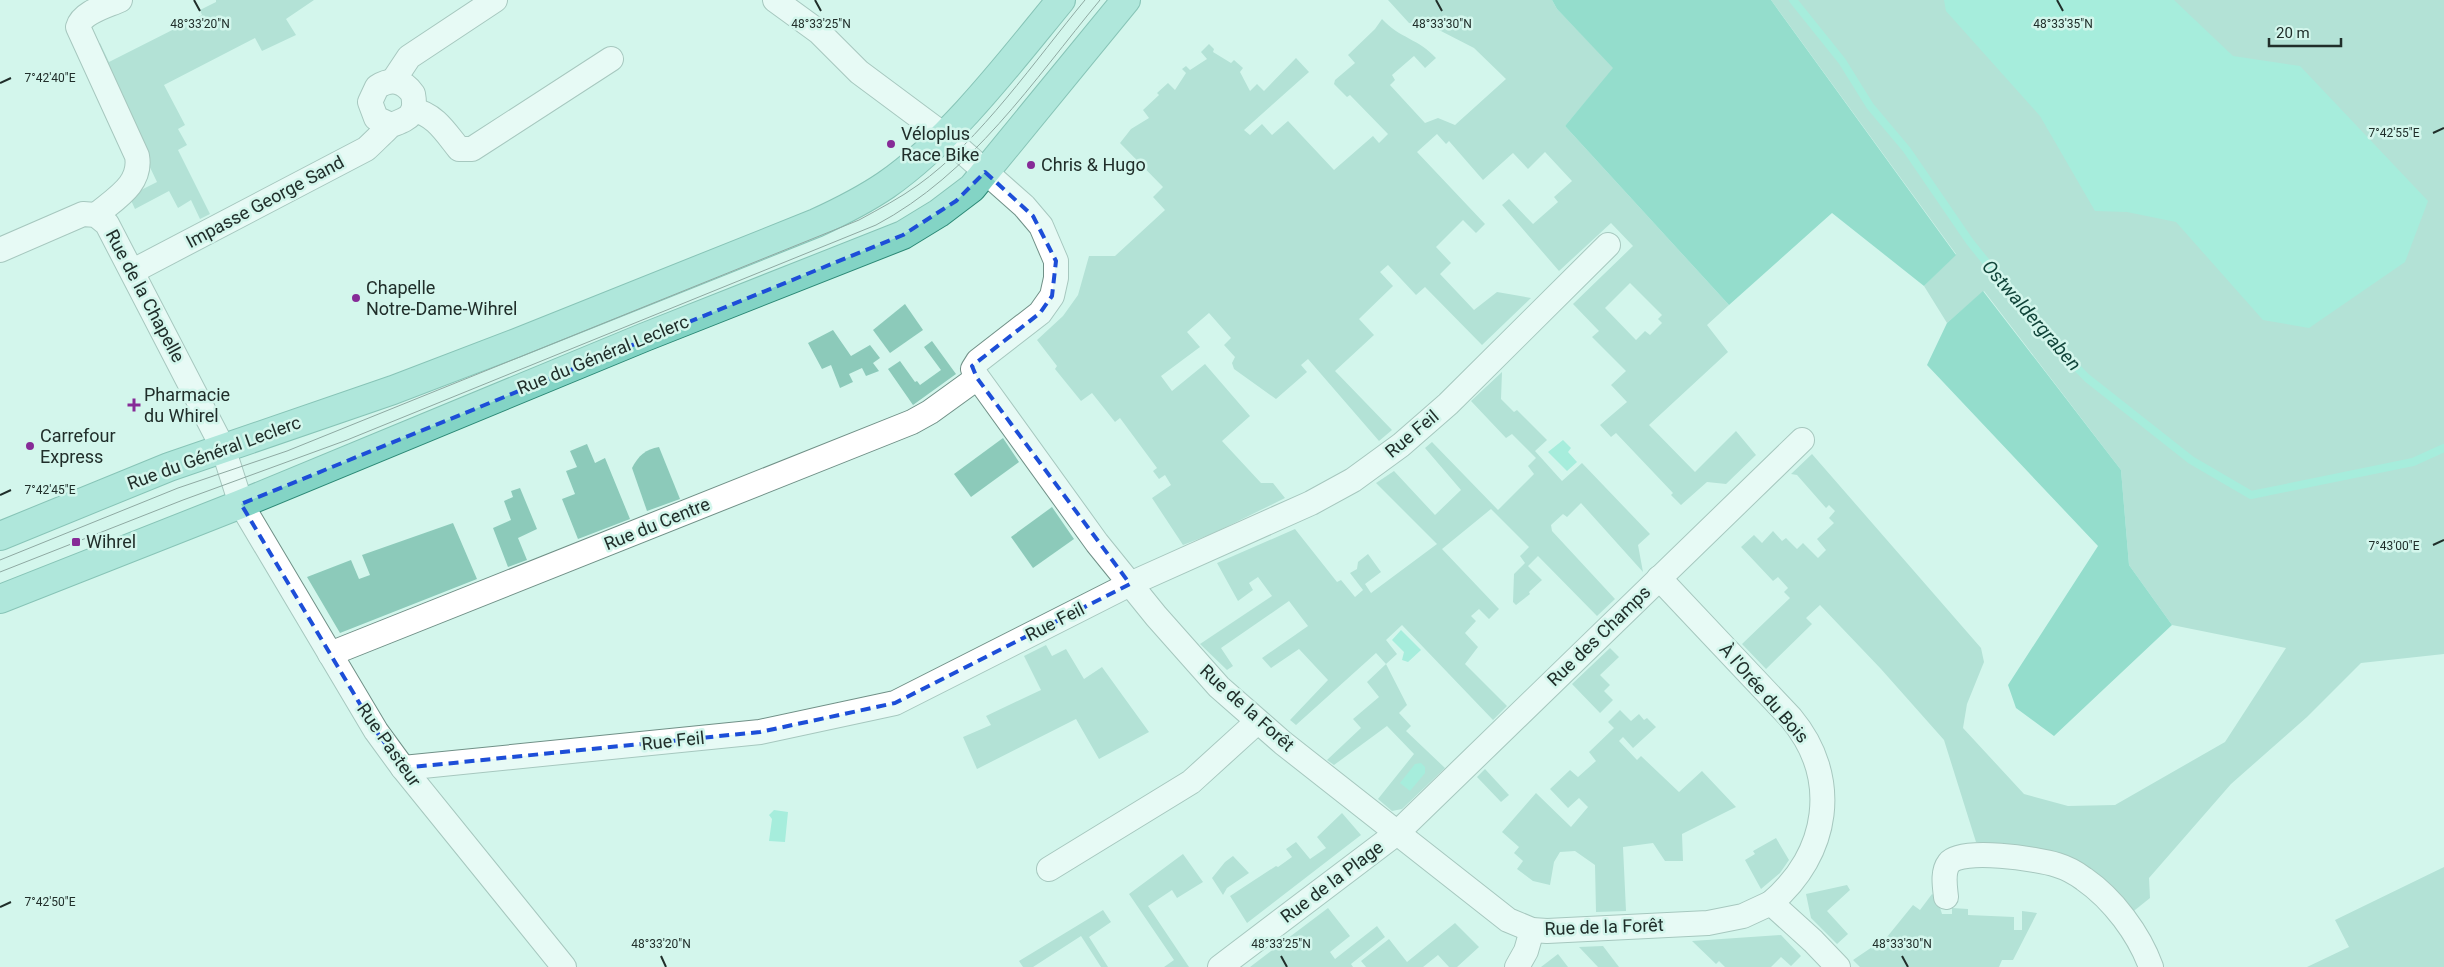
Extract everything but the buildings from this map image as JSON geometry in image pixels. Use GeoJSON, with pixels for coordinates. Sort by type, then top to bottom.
{"type":"FeatureCollection","features":[{"type":"Feature","properties":{"kind":"main road","name":"Rue du Général Leclerc"},"geometry":{"type":"LineString","coordinates":[[0,536],[169,467],[393,390],[507,347],[816,223],[850,207],[886,185],[945,136],[1061,0]]}},
{"type":"Feature","properties":{"kind":"main road","name":"Rue du Général Leclerc"},"geometry":{"type":"LineString","coordinates":[[0,599],[241,504],[654,334],[903,235],[956,201],[986,172],[1126,0]]}},
{"type":"Feature","properties":{"kind":"street"},"geometry":{"type":"LineString","coordinates":[[96,215],[132,182],[137,174],[138,165],[137,156],[78,27],[81,19],[88,14],[120,0]]}},
{"type":"Feature","properties":{"kind":"street"},"geometry":{"type":"LineString","coordinates":[[393,81],[408,57],[494,0]]}},
{"type":"Feature","properties":{"kind":"street"},"geometry":{"type":"LineString","coordinates":[[775,0],[819,32],[859,72],[945,136],[1024,206],[1041,226],[1056,260],[1056,278],[1052,296],[1040,313],[974,364],[973,369],[977,378]]}},
{"type":"Feature","properties":{"kind":"street"},"geometry":{"type":"LineString","coordinates":[[391,125],[376,118],[370,102],[377,87],[393,81],[401,82],[412,94],[413,110],[436,120],[459,149],[472,149],[611,59]]}},
{"type":"Feature","properties":{"kind":"street","name":"Impasse George Sand"},"geometry":{"type":"LineString","coordinates":[[133,272],[366,149],[379,139],[391,125],[404,121],[413,110]]}},
{"type":"Feature","properties":{"kind":"street","name":"Rue de la Chapelle"},"geometry":{"type":"LineString","coordinates":[[0,250],[76,216],[96,215],[107,224],[224,448],[241,504]]}},
{"type":"Feature","properties":{"kind":"street","name":"Rue Feil"},"geometry":{"type":"LineString","coordinates":[[403,768],[760,732],[895,703],[1130,584],[1331,493],[1376,464],[1448,404],[1608,245]]}},
{"type":"Feature","properties":{"kind":"street","name":"Rue de la Forêt"},"geometry":{"type":"LineString","coordinates":[[977,378],[1130,584],[1219,687],[1257,722],[1495,911],[1518,926],[1532,930],[1562,931],[1708,923],[1743,916],[1771,903]]}},
{"type":"Feature","properties":{"kind":"street","name":"Rue du Centre"},"geometry":{"type":"LineString","coordinates":[[330,654],[912,422],[930,412],[977,378]]}},
{"type":"Feature","properties":{"kind":"street","name":"Rue des Champs"},"geometry":{"type":"LineString","coordinates":[[1397,833],[1802,440]]}},
{"type":"Feature","properties":{"kind":"street","name":"Rue Pasteur"},"geometry":{"type":"LineString","coordinates":[[241,504],[376,731],[403,768],[564,967]]}},
{"type":"Feature","properties":{"kind":"street","name":"À l'Orée du Bois"},"geometry":{"type":"LineString","coordinates":[[1659,578],[1791,718],[1807,739],[1818,762],[1822,793],[1821,822],[1817,837],[1805,865],[1791,884],[1771,903]]}},
{"type":"Feature","properties":{"kind":"street"},"geometry":{"type":"LineString","coordinates":[[1049,869],[1190,782],[1257,722]]}},
{"type":"Feature","properties":{"kind":"street","name":"Rue de la Plage"},"geometry":{"type":"LineString","coordinates":[[1220,967],[1397,833]]}},
{"type":"Feature","properties":{"kind":"street"},"geometry":{"type":"LineString","coordinates":[[1946,897],[1946,870],[1948,864],[1955,858],[1980,855],[2058,865],[2086,881],[2113,906],[2136,937],[2151,967]]}},
{"type":"Feature","properties":{"kind":"street"},"geometry":{"type":"LineString","coordinates":[[1771,903],[1813,941],[1838,967]]}},
{"type":"Feature","properties":{"kind":"street"},"geometry":{"type":"LineString","coordinates":[[1517,967],[1526,951],[1532,930]]}},
{"type":"Feature","properties":{"kind":"highlighted area"},"geometry":{"type":"Polygon","coordinates":[[[985,172],[1033,216],[1056,261],[1052,296],[1040,313],[972,366],[977,378],[1130,584],[895,703],[760,732],[403,768],[376,731],[241,504],[903,235],[956,201],[985,172]]]}},
{"type":"Feature","properties":{"kind":"shaded area"},"geometry":{"type":"Polygon","coordinates":[[[216,0],[314,0],[286,19],[296,35],[262,51],[255,38],[164,85],[185,125],[178,129],[187,145],[178,150],[210,214],[200,219],[191,200],[178,208],[169,191],[135,209],[129,196],[157,182],[92,46],[100,43],[109,62],[202,15],[200,10],[216,2],[216,0]]]}},
{"type":"Feature","properties":{"kind":"shaded area"},"geometry":{"type":"Polygon","coordinates":[[[1388,0],[1552,0],[1557,9],[1614,68],[1565,126],[1729,305],[1707,325],[1728,352],[1649,425],[1695,472],[1736,431],[1756,455],[1726,484],[1707,482],[1681,505],[1671,495],[1673,493],[1616,433],[1611,437],[1600,425],[1627,402],[1611,385],[1626,371],[1592,337],[1599,331],[1573,304],[1633,246],[1611,223],[1559,271],[1502,205],[1509,199],[1533,224],[1558,202],[1554,197],[1572,181],[1545,152],[1528,169],[1513,153],[1483,180],[1449,141],[1446,144],[1437,134],[1417,152],[1485,224],[1476,233],[1463,220],[1436,247],[1451,263],[1440,274],[1474,310],[1497,292],[1531,298],[1482,345],[1425,287],[1416,295],[1388,265],[1380,272],[1393,286],[1359,319],[1374,335],[1335,371],[1392,430],[1379,441],[1308,359],[1301,365],[1307,372],[1276,399],[1234,369],[1232,363],[1235,357],[1224,345],[1231,338],[1209,313],[1187,332],[1200,347],[1161,376],[1172,391],[1205,364],[1250,416],[1222,441],[1261,483],[1273,483],[1285,498],[1214,533],[1183,545],[1152,498],[1171,485],[1165,475],[1159,479],[1153,471],[1157,468],[1120,418],[1115,422],[1092,393],[1081,401],[1055,369],[1057,366],[1037,340],[1063,316],[1078,295],[1089,256],[1115,256],[1165,210],[1153,197],[1163,187],[1120,143],[1131,129],[1149,118],[1143,110],[1159,95],[1157,93],[1168,83],[1175,90],[1186,73],[1182,69],[1186,66],[1190,70],[1207,59],[1201,52],[1209,44],[1214,49],[1213,52],[1231,63],[1234,60],[1243,68],[1240,72],[1250,91],[1257,84],[1264,91],[1296,58],[1309,72],[1244,130],[1250,135],[1262,124],[1272,135],[1288,121],[1334,170],[1373,136],[1379,143],[1388,134],[1350,95],[1347,97],[1334,84],[1335,80],[1355,63],[1348,55],[1375,29],[1382,19],[1436,58],[1425,68],[1414,56],[1392,75],[1395,80],[1390,85],[1425,123],[1438,118],[1455,125],[1506,79],[1474,48],[1437,29],[1409,23],[1388,0]],[[1630,283],[1605,308],[1636,340],[1645,331],[1650,335],[1662,323],[1658,319],[1662,315],[1630,283]]]}},
{"type":"Feature","properties":{"kind":"shaded area"},"geometry":{"type":"Polygon","coordinates":[[[1552,0],[1771,0],[1956,255],[1924,286],[1832,213],[1729,305],[1565,126],[1613,68],[1557,9],[1552,0]]]}},
{"type":"Feature","properties":{"kind":"shaded area"},"geometry":{"type":"Polygon","coordinates":[[[1771,0],[2444,0],[2444,654],[2361,663],[2307,717],[2231,784],[2149,878],[2150,898],[2130,914],[2020,847],[1976,842],[1944,740],[1881,669],[1820,605],[1806,618],[1812,624],[1766,669],[1742,644],[1790,598],[1784,592],[1788,588],[1778,577],[1773,581],[1741,547],[1754,535],[1762,543],[1773,531],[1782,541],[1786,538],[1797,549],[1803,543],[1818,558],[1826,550],[1817,539],[1834,523],[1829,518],[1835,511],[1829,505],[1826,508],[1797,475],[1791,474],[1812,454],[1981,648],[1984,662],[1967,704],[1963,728],[2024,794],[2068,806],[2115,805],[2225,742],[2286,648],[2172,625],[2129,565],[2121,470],[1984,291],[1947,323],[1924,286],[1956,254],[1771,0]]]}},
{"type":"Feature","properties":{"kind":"shaded area"},"geometry":{"type":"Polygon","coordinates":[[[1944,0],[2174,0],[2233,56],[2300,66],[2428,201],[2405,262],[2309,328],[2263,320],[2176,222],[2127,212],[2095,211],[2040,116],[1946,11],[1944,0]]]}},
{"type":"Feature","properties":{"kind":"shaded area"},"geometry":{"type":"Polygon","coordinates":[[[1983,291],[2121,470],[2129,565],[2172,625],[2054,736],[2016,708],[2008,685],[2098,546],[1927,365],[1947,323],[1983,291]]]}},
{"type":"Feature","properties":{"kind":"shaded area"},"geometry":{"type":"Polygon","coordinates":[[[905,304],[923,330],[890,353],[873,330],[905,304]]]}},
{"type":"Feature","properties":{"kind":"shaded area"},"geometry":{"type":"Polygon","coordinates":[[[833,330],[851,356],[870,345],[880,358],[873,363],[879,371],[866,376],[862,368],[849,374],[853,382],[840,388],[831,365],[822,369],[808,343],[833,330]]]}},
{"type":"Feature","properties":{"kind":"shaded area"},"geometry":{"type":"Polygon","coordinates":[[[932,341],[956,374],[913,405],[888,369],[900,361],[915,382],[917,381],[920,385],[941,370],[924,347],[932,341]]]}},
{"type":"Feature","properties":{"kind":"shaded area"},"geometry":{"type":"Polygon","coordinates":[[[1502,372],[1501,399],[1514,412],[1517,410],[1547,440],[1535,451],[1562,481],[1582,463],[1650,534],[1638,545],[1643,572],[1581,503],[1567,517],[1563,514],[1551,525],[1552,531],[1615,599],[1597,616],[1538,556],[1528,566],[1542,580],[1529,592],[1530,594],[1516,605],[1513,602],[1514,574],[1525,563],[1520,556],[1529,547],[1491,509],[1442,549],[1499,609],[1489,619],[1479,609],[1471,616],[1476,621],[1465,633],[1478,647],[1465,664],[1507,706],[1493,720],[1402,625],[1386,640],[1397,654],[1386,664],[1376,653],[1296,725],[1290,720],[1328,680],[1299,649],[1271,668],[1262,658],[1308,626],[1289,601],[1221,648],[1233,666],[1227,670],[1200,644],[1272,596],[1258,577],[1249,583],[1253,590],[1238,601],[1217,563],[1295,529],[1337,582],[1341,580],[1355,597],[1363,590],[1350,573],[1357,569],[1358,562],[1368,554],[1381,572],[1365,584],[1371,593],[1437,544],[1376,483],[1394,471],[1435,515],[1461,490],[1425,448],[1432,442],[1498,510],[1534,474],[1528,466],[1536,458],[1512,434],[1506,438],[1471,401],[1502,372]]]}},
{"type":"Feature","properties":{"kind":"shaded area"},"geometry":{"type":"Polygon","coordinates":[[[1003,438],[1019,462],[971,497],[954,474],[1003,438]]]}},
{"type":"Feature","properties":{"kind":"shaded area"},"geometry":{"type":"Polygon","coordinates":[[[1563,440],[1571,448],[1568,452],[1577,462],[1567,471],[1548,452],[1563,440]]]}},
{"type":"Feature","properties":{"kind":"shaded area"},"geometry":{"type":"Polygon","coordinates":[[[587,444],[595,463],[605,458],[630,519],[578,539],[562,499],[575,494],[566,471],[577,467],[570,451],[587,444]]]}},
{"type":"Feature","properties":{"kind":"shaded area"},"geometry":{"type":"Polygon","coordinates":[[[659,447],[680,499],[647,511],[632,468],[643,454],[650,449],[659,447]]]}},
{"type":"Feature","properties":{"kind":"shaded area"},"geometry":{"type":"Polygon","coordinates":[[[520,488],[537,529],[518,538],[527,560],[508,567],[493,528],[511,520],[504,501],[513,497],[511,491],[520,488]]]}},
{"type":"Feature","properties":{"kind":"shaded area"},"geometry":{"type":"Polygon","coordinates":[[[1052,507],[1074,539],[1033,568],[1011,537],[1052,507]]]}},
{"type":"Feature","properties":{"kind":"shaded area"},"geometry":{"type":"Polygon","coordinates":[[[453,523],[477,579],[340,633],[307,577],[351,560],[359,579],[370,575],[362,555],[453,523]]]}},
{"type":"Feature","properties":{"kind":"shaded area"},"geometry":{"type":"Polygon","coordinates":[[[1401,630],[1421,650],[1408,662],[1402,660],[1404,652],[1392,640],[1401,630]]]}},
{"type":"Feature","properties":{"kind":"shaded area"},"geometry":{"type":"Polygon","coordinates":[[[1046,645],[1052,656],[1066,649],[1084,679],[1102,667],[1149,732],[1099,759],[1076,719],[977,769],[963,737],[991,725],[986,716],[1041,690],[1024,656],[1046,645]]]}},
{"type":"Feature","properties":{"kind":"shaded area"},"geometry":{"type":"Polygon","coordinates":[[[1610,648],[1619,657],[1600,675],[1610,685],[1604,691],[1613,700],[1600,713],[1572,684],[1610,648]]]}},
{"type":"Feature","properties":{"kind":"shaded area"},"geometry":{"type":"Polygon","coordinates":[[[1386,664],[1407,705],[1399,713],[1411,726],[1406,731],[1445,768],[1402,809],[1392,811],[1378,799],[1414,754],[1387,726],[1334,765],[1327,760],[1361,728],[1353,719],[1379,697],[1367,682],[1386,664]]]}},
{"type":"Feature","properties":{"kind":"shaded area"},"geometry":{"type":"Polygon","coordinates":[[[1620,710],[1631,721],[1639,714],[1644,720],[1647,718],[1656,727],[1633,748],[1623,737],[1619,741],[1637,760],[1641,756],[1679,792],[1702,771],[1736,807],[1682,834],[1683,861],[1665,861],[1653,843],[1623,847],[1626,911],[1596,912],[1595,865],[1575,851],[1560,852],[1554,862],[1550,885],[1533,881],[1517,869],[1523,861],[1514,853],[1519,847],[1502,832],[1536,793],[1571,827],[1588,807],[1579,798],[1568,808],[1550,789],[1570,770],[1578,777],[1596,761],[1589,752],[1614,728],[1608,722],[1620,710]]]}},
{"type":"Feature","properties":{"kind":"shaded area"},"geometry":{"type":"Polygon","coordinates":[[[1421,763],[1425,767],[1425,773],[1410,791],[1400,783],[1415,764],[1421,763]]]}},
{"type":"Feature","properties":{"kind":"shaded area"},"geometry":{"type":"Polygon","coordinates":[[[1485,769],[1509,795],[1501,802],[1477,777],[1485,769]]]}},
{"type":"Feature","properties":{"kind":"shaded area"},"geometry":{"type":"Polygon","coordinates":[[[774,810],[788,812],[785,842],[769,841],[772,819],[769,815],[774,810]]]}},
{"type":"Feature","properties":{"kind":"shaded area"},"geometry":{"type":"Polygon","coordinates":[[[1342,813],[1361,835],[1247,923],[1230,896],[1292,857],[1286,849],[1296,842],[1310,859],[1326,848],[1317,837],[1342,813]]]}},
{"type":"Feature","properties":{"kind":"shaded area"},"geometry":{"type":"Polygon","coordinates":[[[1776,838],[1789,860],[1780,873],[1761,889],[1745,860],[1755,854],[1753,851],[1776,838]]]}},
{"type":"Feature","properties":{"kind":"shaded area"},"geometry":{"type":"Polygon","coordinates":[[[1183,854],[1203,882],[1177,898],[1172,890],[1148,906],[1189,967],[1164,967],[1174,960],[1129,894],[1183,854]]]}},
{"type":"Feature","properties":{"kind":"shaded area"},"geometry":{"type":"Polygon","coordinates":[[[1233,856],[1249,873],[1227,888],[1223,895],[1212,878],[1225,862],[1233,856]]]}},
{"type":"Feature","properties":{"kind":"shaded area"},"geometry":{"type":"Polygon","coordinates":[[[2444,867],[2444,967],[2307,967],[2349,947],[2335,920],[2444,867]]]}},
{"type":"Feature","properties":{"kind":"shaded area"},"geometry":{"type":"Polygon","coordinates":[[[1847,885],[1850,890],[1827,911],[1848,934],[1837,944],[1811,918],[1806,894],[1847,885]]]}},
{"type":"Feature","properties":{"kind":"shaded area"},"geometry":{"type":"Polygon","coordinates":[[[1932,894],[1937,898],[1942,914],[1952,914],[1952,908],[1968,909],[1968,915],[2014,917],[2014,930],[2022,930],[2022,911],[2037,913],[2013,960],[2002,960],[1999,967],[1860,967],[1853,960],[1887,937],[1913,905],[1920,910],[1932,894]]]}},
{"type":"Feature","properties":{"kind":"shaded area"},"geometry":{"type":"Polygon","coordinates":[[[1328,908],[1350,936],[1330,952],[1335,959],[1377,926],[1385,937],[1351,964],[1353,967],[1250,967],[1328,908]]]}},
{"type":"Feature","properties":{"kind":"shaded area"},"geometry":{"type":"Polygon","coordinates":[[[1103,910],[1111,922],[1089,937],[1108,967],[1101,967],[1081,936],[1033,967],[1023,967],[1019,961],[1103,910]]]}},
{"type":"Feature","properties":{"kind":"shaded area"},"geometry":{"type":"Polygon","coordinates":[[[1455,923],[1479,947],[1457,967],[1449,967],[1438,955],[1423,967],[1366,967],[1361,961],[1389,939],[1407,962],[1455,923]]]}},
{"type":"Feature","properties":{"kind":"shaded area"},"geometry":{"type":"Polygon","coordinates":[[[1781,935],[1801,956],[1791,966],[1781,957],[1771,967],[1725,967],[1719,961],[1716,964],[1692,941],[1781,935]]]}},
{"type":"Feature","properties":{"kind":"shaded area"},"geometry":{"type":"Polygon","coordinates":[[[1603,946],[1619,967],[1598,967],[1579,947],[1603,946]]]}},
{"type":"Feature","properties":{"kind":"shaded area"},"geometry":{"type":"Polygon","coordinates":[[[1558,954],[1568,967],[1541,967],[1558,954]]]}},
{"type":"Feature","properties":{"kind":"waterway","name":"Ostwaldergraben"},"geometry":{"type":"LineString","coordinates":[[1793,0],[1842,61],[1870,106],[1907,150],[1970,242],[2045,335],[2087,378],[2191,460],[2251,495],[2413,462],[2444,448]]}},
{"type":"Feature","properties":{"kind":"tram line"},"geometry":{"type":"LineString","coordinates":[[0,560],[178,488],[287,451],[859,220],[918,185],[963,146],[1006,98],[1085,0]]}},
{"type":"Feature","properties":{"kind":"tram line"},"geometry":{"type":"LineString","coordinates":[[0,572],[183,500],[347,440],[876,225],[910,204],[942,180],[971,153],[999,124],[1100,0]]}},
{"type":"Feature","properties":{"kind":"place","name":"Véloplus Race Bike"},"geometry":{"type":"Point","coordinates":[891,144]}},
{"type":"Feature","properties":{"kind":"place","name":"Chris & Hugo"},"geometry":{"type":"Point","coordinates":[1031,165]}},
{"type":"Feature","properties":{"kind":"place","name":"Chapelle Notre-Dame-Wihrel"},"geometry":{"type":"Point","coordinates":[356,298]}},
{"type":"Feature","properties":{"kind":"place","name":"Pharmacie du Whirel"},"geometry":{"type":"Point","coordinates":[134,405]}},
{"type":"Feature","properties":{"kind":"place","name":"Carrefour Express"},"geometry":{"type":"Point","coordinates":[30,446]}},
{"type":"Feature","properties":{"kind":"place","name":"Wihrel"},"geometry":{"type":"Point","coordinates":[76,542]}}]}
